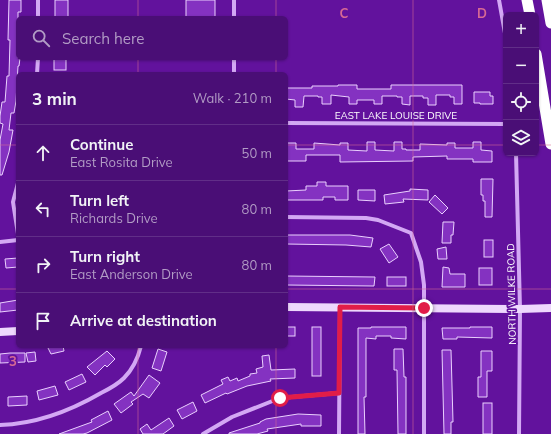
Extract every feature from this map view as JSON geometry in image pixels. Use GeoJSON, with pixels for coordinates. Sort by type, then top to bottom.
{"type":"FeatureCollection","features":[{"type":"Feature","properties":{"kind":"highway"},"geometry":{"type":"LineString","coordinates":[[527,0],[529,12]]}},
{"type":"Feature","properties":{"kind":"highway"},"geometry":{"type":"LineString","coordinates":[[547,0],[551,23]]}},
{"type":"Feature","properties":{"kind":"highway"},"geometry":{"type":"LineString","coordinates":[[539,72],[551,144]]}},
{"type":"Feature","properties":{"kind":"street"},"geometry":{"type":"LineString","coordinates":[[38,0],[38,16]]}},
{"type":"Feature","properties":{"kind":"street"},"geometry":{"type":"LineString","coordinates":[[234,0],[234,16]]}},
{"type":"Feature","properties":{"kind":"street"},"geometry":{"type":"LineString","coordinates":[[499,0],[503,22]]}},
{"type":"Feature","properties":{"kind":"street"},"geometry":{"type":"LineString","coordinates":[[37,72],[38,60]]}},
{"type":"Feature","properties":{"kind":"street"},"geometry":{"type":"LineString","coordinates":[[234,60],[234,72]]}},
{"type":"Feature","properties":{"kind":"street","name":"EAST LAKE LOUISE DRIVE"},"geometry":{"type":"LineString","coordinates":[[288,123],[503,124]]}},
{"type":"Feature","properties":{"kind":"street","name":"NORTH WILKE ROAD"},"geometry":{"type":"LineString","coordinates":[[516,156],[520,309],[519,434]]}},
{"type":"Feature","properties":{"kind":"street"},"geometry":{"type":"LineString","coordinates":[[16,191],[13,202],[16,221]]}},
{"type":"Feature","properties":{"kind":"street"},"geometry":{"type":"LineString","coordinates":[[288,217],[366,218],[378,220],[411,233],[423,272],[424,434]]}},
{"type":"Feature","properties":{"kind":"street"},"geometry":{"type":"LineString","coordinates":[[0,242],[16,240]]}},
{"type":"Feature","properties":{"kind":"street"},"geometry":{"type":"LineString","coordinates":[[288,307],[551,308]]}},
{"type":"Feature","properties":{"kind":"street"},"geometry":{"type":"LineString","coordinates":[[339,434],[340,307]]}},
{"type":"Feature","properties":{"kind":"street"},"geometry":{"type":"LineString","coordinates":[[0,332],[16,331]]}},
{"type":"Feature","properties":{"kind":"street"},"geometry":{"type":"LineString","coordinates":[[0,425],[17,424],[46,418],[87,402],[124,378],[133,366],[140,348]]}},
{"type":"Feature","properties":{"kind":"street"},"geometry":{"type":"LineString","coordinates":[[203,434],[232,417],[280,398],[339,393]]}},
{"type":"Feature","properties":{"kind":"building"},"geometry":{"type":"Polygon","coordinates":[[[9,0],[21,0],[21,12],[18,12],[18,16],[16,16],[16,60],[20,60],[18,72],[16,72],[16,101],[14,113],[11,113],[9,130],[13,130],[9,152],[2,175],[0,175],[0,140],[3,124],[0,123],[0,116],[2,102],[5,102],[7,76],[9,76],[10,40],[8,40],[9,0]]]}},
{"type":"Feature","properties":{"kind":"building"},"geometry":{"type":"Polygon","coordinates":[[[55,0],[68,0],[68,16],[55,16],[55,0]]]}},
{"type":"Feature","properties":{"kind":"building"},"geometry":{"type":"Polygon","coordinates":[[[186,0],[215,0],[215,16],[186,16],[186,0]]]}},
{"type":"Feature","properties":{"kind":"building"},"geometry":{"type":"Polygon","coordinates":[[[54,60],[66,60],[66,70],[54,70],[54,60]]]}},
{"type":"Feature","properties":{"kind":"building"},"geometry":{"type":"Polygon","coordinates":[[[357,85],[357,89],[391,89],[391,85],[462,85],[462,104],[454,104],[454,97],[450,97],[450,95],[436,95],[436,105],[428,105],[428,98],[423,98],[423,96],[410,96],[410,105],[402,104],[402,97],[397,96],[382,96],[382,104],[374,104],[374,100],[357,100],[357,104],[349,104],[349,97],[331,95],[331,104],[322,104],[322,97],[304,96],[303,107],[295,107],[295,100],[288,99],[288,88],[357,85]]]}},
{"type":"Feature","properties":{"kind":"building"},"geometry":{"type":"Polygon","coordinates":[[[474,92],[490,92],[490,96],[493,96],[493,104],[474,103],[474,92]]]}},
{"type":"Feature","properties":{"kind":"building"},"geometry":{"type":"Polygon","coordinates":[[[367,142],[375,142],[375,150],[394,151],[394,142],[402,142],[402,149],[420,150],[420,144],[447,145],[447,143],[455,143],[455,148],[473,148],[473,142],[481,142],[481,150],[492,151],[492,162],[473,162],[473,159],[447,159],[447,156],[413,157],[413,161],[340,162],[340,155],[306,155],[306,161],[288,161],[288,143],[296,143],[296,149],[314,149],[314,143],[340,145],[340,143],[348,143],[348,150],[367,151],[367,142]]]}},
{"type":"Feature","properties":{"kind":"building"},"geometry":{"type":"Polygon","coordinates":[[[481,179],[493,179],[492,217],[485,217],[485,201],[483,201],[483,195],[481,195],[481,179]]]}},
{"type":"Feature","properties":{"kind":"building"},"geometry":{"type":"Polygon","coordinates":[[[317,182],[326,182],[326,186],[348,186],[348,200],[335,200],[335,197],[323,197],[323,200],[288,200],[288,191],[306,190],[306,186],[317,186],[317,182]]]}},
{"type":"Feature","properties":{"kind":"building"},"geometry":{"type":"Polygon","coordinates":[[[410,189],[428,190],[428,200],[403,199],[404,202],[385,204],[384,195],[410,191],[410,189]]]}},
{"type":"Feature","properties":{"kind":"building"},"geometry":{"type":"Polygon","coordinates":[[[358,190],[375,190],[375,201],[358,200],[358,190]]]}},
{"type":"Feature","properties":{"kind":"building"},"geometry":{"type":"Polygon","coordinates":[[[435,195],[448,208],[442,214],[429,202],[435,195]]]}},
{"type":"Feature","properties":{"kind":"building"},"geometry":{"type":"Polygon","coordinates":[[[443,222],[454,222],[451,243],[442,243],[443,222]]]}},
{"type":"Feature","properties":{"kind":"building"},"geometry":{"type":"Polygon","coordinates":[[[288,235],[350,235],[373,238],[371,247],[288,244],[288,235]]]}},
{"type":"Feature","properties":{"kind":"building"},"geometry":{"type":"Polygon","coordinates":[[[484,240],[493,240],[493,257],[484,257],[484,240]]]}},
{"type":"Feature","properties":{"kind":"building"},"geometry":{"type":"Polygon","coordinates":[[[389,244],[398,257],[389,263],[380,249],[389,244]]]}},
{"type":"Feature","properties":{"kind":"building"},"geometry":{"type":"Polygon","coordinates":[[[446,247],[447,259],[438,259],[437,249],[446,247]]]}},
{"type":"Feature","properties":{"kind":"building"},"geometry":{"type":"Polygon","coordinates":[[[16,258],[16,267],[6,268],[5,259],[16,258]]]}},
{"type":"Feature","properties":{"kind":"building"},"geometry":{"type":"Polygon","coordinates":[[[443,267],[449,268],[450,274],[465,274],[465,287],[442,287],[443,267]]]}},
{"type":"Feature","properties":{"kind":"building"},"geometry":{"type":"Polygon","coordinates":[[[479,268],[492,268],[492,285],[479,285],[479,268]]]}},
{"type":"Feature","properties":{"kind":"building"},"geometry":{"type":"Polygon","coordinates":[[[288,276],[375,277],[374,286],[288,285],[288,276]]]}},
{"type":"Feature","properties":{"kind":"building"},"geometry":{"type":"Polygon","coordinates":[[[387,277],[406,277],[406,286],[387,286],[387,277]]]}},
{"type":"Feature","properties":{"kind":"building"},"geometry":{"type":"Polygon","coordinates":[[[16,300],[16,310],[0,312],[0,303],[16,300]]]}},
{"type":"Feature","properties":{"kind":"building"},"geometry":{"type":"Polygon","coordinates":[[[288,327],[295,327],[295,336],[288,336],[288,327]]]}},
{"type":"Feature","properties":{"kind":"building"},"geometry":{"type":"Polygon","coordinates":[[[312,327],[321,327],[321,376],[312,376],[312,327]]]}},
{"type":"Feature","properties":{"kind":"building"},"geometry":{"type":"Polygon","coordinates":[[[406,327],[406,339],[391,338],[391,336],[376,336],[376,339],[366,338],[366,397],[364,397],[365,434],[358,434],[358,328],[406,327]]]}},
{"type":"Feature","properties":{"kind":"building"},"geometry":{"type":"Polygon","coordinates":[[[492,327],[492,338],[457,337],[457,339],[443,339],[442,328],[492,327]]]}},
{"type":"Feature","properties":{"kind":"building"},"geometry":{"type":"Polygon","coordinates":[[[48,348],[63,348],[64,351],[51,354],[48,348]]]}},
{"type":"Feature","properties":{"kind":"building"},"geometry":{"type":"Polygon","coordinates":[[[158,349],[167,352],[161,371],[152,368],[158,349]]]}},
{"type":"Feature","properties":{"kind":"building"},"geometry":{"type":"Polygon","coordinates":[[[394,349],[403,349],[404,377],[406,377],[406,434],[398,434],[397,370],[394,370],[394,349]]]}},
{"type":"Feature","properties":{"kind":"building"},"geometry":{"type":"Polygon","coordinates":[[[442,350],[451,350],[453,422],[451,422],[451,434],[444,434],[442,350]]]}},
{"type":"Feature","properties":{"kind":"building"},"geometry":{"type":"Polygon","coordinates":[[[107,351],[115,359],[107,367],[105,365],[95,375],[87,367],[107,351]]]}},
{"type":"Feature","properties":{"kind":"building"},"geometry":{"type":"Polygon","coordinates":[[[481,351],[492,351],[492,371],[487,371],[487,397],[478,397],[478,377],[481,377],[481,351]]]}},
{"type":"Feature","properties":{"kind":"building"},"geometry":{"type":"Polygon","coordinates":[[[35,352],[36,361],[28,362],[26,353],[35,352]]]}},
{"type":"Feature","properties":{"kind":"building"},"geometry":{"type":"Polygon","coordinates":[[[25,353],[25,362],[0,363],[0,354],[25,353]]]}},
{"type":"Feature","properties":{"kind":"building"},"geometry":{"type":"Polygon","coordinates":[[[269,355],[271,370],[295,369],[295,378],[270,379],[271,381],[247,386],[227,394],[226,393],[205,403],[201,395],[223,384],[221,380],[228,377],[230,381],[237,378],[238,381],[250,376],[250,374],[257,373],[256,369],[263,367],[262,356],[269,355]]]}},
{"type":"Feature","properties":{"kind":"building"},"geometry":{"type":"Polygon","coordinates":[[[82,374],[86,382],[69,390],[65,382],[82,374]]]}},
{"type":"Feature","properties":{"kind":"building"},"geometry":{"type":"Polygon","coordinates":[[[149,375],[160,383],[149,398],[143,394],[131,402],[133,404],[121,413],[114,404],[131,392],[134,396],[149,375]]]}},
{"type":"Feature","properties":{"kind":"building"},"geometry":{"type":"Polygon","coordinates":[[[55,386],[58,395],[39,400],[37,391],[55,386]]]}},
{"type":"Feature","properties":{"kind":"building"},"geometry":{"type":"Polygon","coordinates":[[[27,396],[27,405],[8,406],[8,397],[27,396]]]}},
{"type":"Feature","properties":{"kind":"building"},"geometry":{"type":"Polygon","coordinates":[[[193,402],[197,411],[182,419],[177,410],[193,402]]]}},
{"type":"Feature","properties":{"kind":"building"},"geometry":{"type":"Polygon","coordinates":[[[483,403],[492,403],[492,434],[483,434],[483,403]]]}},
{"type":"Feature","properties":{"kind":"building"},"geometry":{"type":"Polygon","coordinates":[[[108,411],[112,420],[87,433],[59,434],[92,422],[91,420],[108,411]]]}},
{"type":"Feature","properties":{"kind":"building"},"geometry":{"type":"Polygon","coordinates":[[[298,414],[321,415],[321,426],[301,426],[301,424],[267,429],[268,431],[257,434],[229,434],[260,423],[266,419],[298,414]]]}},
{"type":"Feature","properties":{"kind":"building"},"geometry":{"type":"Polygon","coordinates":[[[169,418],[174,426],[163,434],[143,434],[140,429],[147,424],[151,430],[169,418]]]}},
{"type":"Feature","properties":{"kind":"route"},"geometry":{"type":"LineString","coordinates":[[280,398],[339,393],[340,307],[424,308]]}}]}
